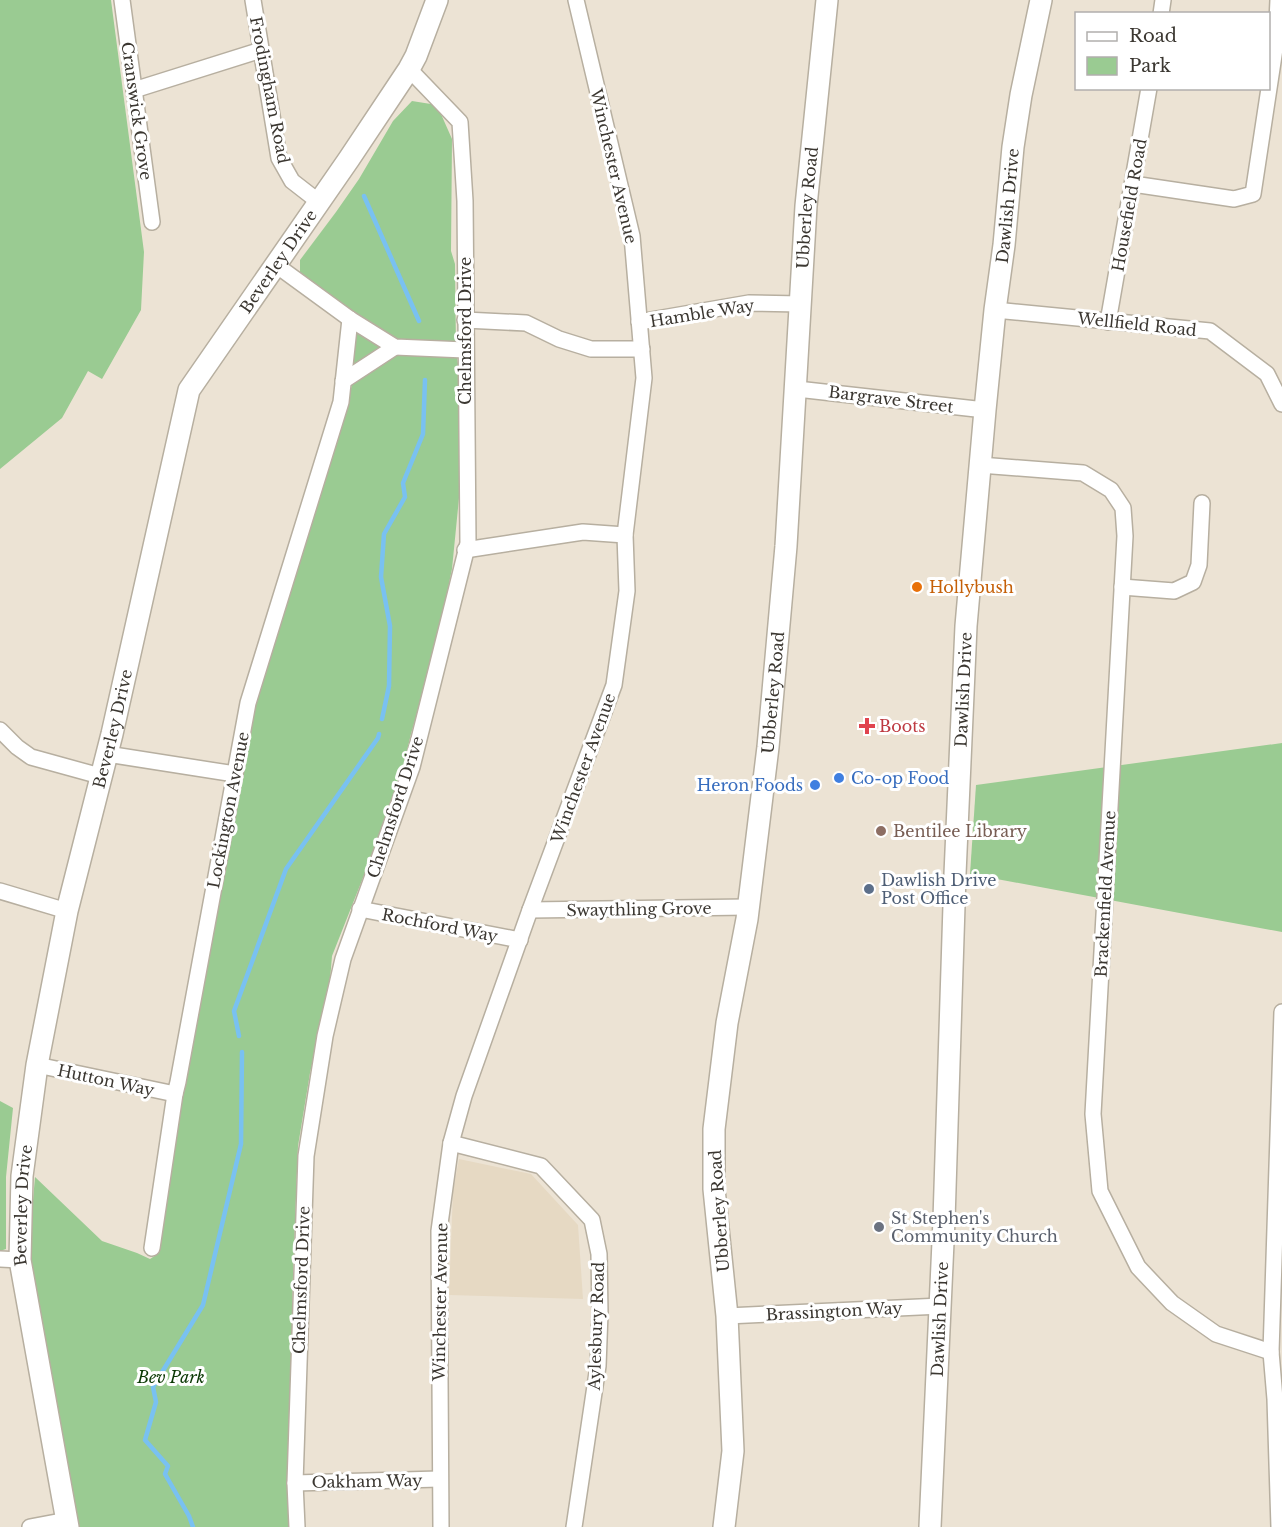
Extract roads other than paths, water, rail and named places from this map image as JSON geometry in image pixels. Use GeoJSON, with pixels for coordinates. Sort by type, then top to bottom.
{"type":"FeatureCollection","features":[{"type":"Feature","properties":{"kind":"street","name":"Cranswick Grove"},"geometry":{"type":"LineString","coordinates":[[122,0],[152,222]]}},
{"type":"Feature","properties":{"kind":"street","name":"Frodingham Road"},"geometry":{"type":"LineString","coordinates":[[253,0],[282,166],[292,181],[319,202]]}},
{"type":"Feature","properties":{"kind":"street","name":"Beverley Drive"},"geometry":{"type":"LineString","coordinates":[[67,1523],[10,1259],[37,1065],[67,911],[107,754],[189,390],[409,69],[437,0]]}},
{"type":"Feature","properties":{"kind":"street","name":"Winchester Avenue"},"geometry":{"type":"LineString","coordinates":[[441,1527],[439,1231],[451,1143],[464,1096],[530,910],[614,685],[627,591],[625,535],[644,378],[642,349],[632,236],[576,0]]}},
{"type":"Feature","properties":{"kind":"street","name":"Ubberley Road"},"geometry":{"type":"LineString","coordinates":[[724,1527],[733,1451],[727,1316],[714,1189],[714,1129],[727,1023],[748,907],[768,747],[786,546],[806,206],[828,0]]}},
{"type":"Feature","properties":{"kind":"street","name":"Dawlish Drive"},"geometry":{"type":"LineString","coordinates":[[930,1527],[941,1306],[965,650],[985,410],[1013,147],[1021,95],[1041,0]]}},
{"type":"Feature","properties":{"kind":"street"},"geometry":{"type":"LineString","coordinates":[[1270,82],[1276,42],[1278,0]]}},
{"type":"Feature","properties":{"kind":"street"},"geometry":{"type":"LineString","coordinates":[[134,90],[261,50]]}},
{"type":"Feature","properties":{"kind":"street","name":"Chelmsford Drive"},"geometry":{"type":"LineString","coordinates":[[297,1527],[295,1483],[306,1156],[325,1036],[344,959],[360,909],[412,767],[468,543],[465,201],[460,122],[409,69]]}},
{"type":"Feature","properties":{"kind":"street","name":"Housefield Road"},"geometry":{"type":"LineString","coordinates":[[1108,322],[1149,90]]}},
{"type":"Feature","properties":{"kind":"street"},"geometry":{"type":"LineString","coordinates":[[1133,184],[1234,199],[1253,194],[1269,90]]}},
{"type":"Feature","properties":{"kind":"street"},"geometry":{"type":"LineString","coordinates":[[276,265],[350,319],[395,347],[465,350]]}},
{"type":"Feature","properties":{"kind":"street","name":"Hamble Way"},"geometry":{"type":"LineString","coordinates":[[639,322],[749,303],[801,304]]}},
{"type":"Feature","properties":{"kind":"street","name":"Wellfield Road"},"geometry":{"type":"LineString","coordinates":[[995,310],[1210,331],[1267,374],[1282,404]]}},
{"type":"Feature","properties":{"kind":"street","name":"Lockington Avenue"},"geometry":{"type":"LineString","coordinates":[[152,1248],[175,1094],[248,703],[341,402],[350,319]]}},
{"type":"Feature","properties":{"kind":"street"},"geometry":{"type":"LineString","coordinates":[[465,320],[526,323],[559,339],[591,350],[642,349]]}},
{"type":"Feature","properties":{"kind":"street"},"geometry":{"type":"LineString","coordinates":[[343,381],[395,347]]}},
{"type":"Feature","properties":{"kind":"street","name":"Bargrave Street"},"geometry":{"type":"LineString","coordinates":[[797,389],[985,410]]}},
{"type":"Feature","properties":{"kind":"street","name":"Brackenfield Avenue"},"geometry":{"type":"LineString","coordinates":[[980,465],[1083,473],[1111,490],[1123,508],[1125,536],[1093,1114],[1100,1191],[1138,1267],[1172,1303],[1216,1334],[1271,1352]]}},
{"type":"Feature","properties":{"kind":"street"},"geometry":{"type":"LineString","coordinates":[[1122,587],[1174,591],[1193,582],[1199,565],[1202,503]]}},
{"type":"Feature","properties":{"kind":"street"},"geometry":{"type":"LineString","coordinates":[[465,550],[584,532],[625,535]]}},
{"type":"Feature","properties":{"kind":"street"},"geometry":{"type":"LineString","coordinates":[[0,730],[16,747],[31,757],[100,776]]}},
{"type":"Feature","properties":{"kind":"street"},"geometry":{"type":"LineString","coordinates":[[107,754],[235,774]]}},
{"type":"Feature","properties":{"kind":"street"},"geometry":{"type":"LineString","coordinates":[[0,891],[67,911]]}},
{"type":"Feature","properties":{"kind":"street","name":"Swaythling Grove"},"geometry":{"type":"LineString","coordinates":[[530,910],[748,907]]}},
{"type":"Feature","properties":{"kind":"street","name":"Rochford Way"},"geometry":{"type":"LineString","coordinates":[[360,909],[520,940]]}},
{"type":"Feature","properties":{"kind":"street"},"geometry":{"type":"LineString","coordinates":[[1280,1527],[1271,1352],[1282,1012]]}},
{"type":"Feature","properties":{"kind":"street","name":"Hutton Way"},"geometry":{"type":"LineString","coordinates":[[37,1065],[175,1094]]}},
{"type":"Feature","properties":{"kind":"street","name":"Aylesbury Road"},"geometry":{"type":"LineString","coordinates":[[451,1143],[541,1166],[592,1220],[599,1254],[598,1366],[574,1527]]}},
{"type":"Feature","properties":{"kind":"street","name":"Brassington Way"},"geometry":{"type":"LineString","coordinates":[[727,1316],[941,1306]]}},
{"type":"Feature","properties":{"kind":"street","name":"Oakham Way"},"geometry":{"type":"LineString","coordinates":[[295,1483],[439,1479]]}},
{"type":"Feature","properties":{"kind":"street"},"geometry":{"type":"LineString","coordinates":[[30,1527],[67,1523]]}},
{"type":"Feature","properties":{"kind":"waterway"},"geometry":{"type":"LineString","coordinates":[[364,196],[419,321]]}},
{"type":"Feature","properties":{"kind":"waterway"},"geometry":{"type":"LineString","coordinates":[[382,719],[389,686],[390,626],[381,577],[384,534],[405,497],[403,483],[423,434],[425,380]]}},
{"type":"Feature","properties":{"kind":"waterway"},"geometry":{"type":"LineString","coordinates":[[239,1036],[234,1011],[286,869],[379,734]]}},
{"type":"Feature","properties":{"kind":"waterway"},"geometry":{"type":"LineString","coordinates":[[193,1527],[165,1474],[168,1466],[145,1440],[156,1402],[153,1387],[203,1305],[241,1144],[242,1052]]}},
{"type":"Feature","properties":{"kind":"place","name":"Hollybush"},"geometry":{"type":"Point","coordinates":[917,587]}},
{"type":"Feature","properties":{"kind":"place","name":"Boots"},"geometry":{"type":"Point","coordinates":[867,726]}},
{"type":"Feature","properties":{"kind":"place","name":"Co-op Food"},"geometry":{"type":"Point","coordinates":[839,778]}},
{"type":"Feature","properties":{"kind":"place","name":"Heron Foods"},"geometry":{"type":"Point","coordinates":[815,785]}},
{"type":"Feature","properties":{"kind":"place","name":"Bentilee Library"},"geometry":{"type":"Point","coordinates":[881,831]}},
{"type":"Feature","properties":{"kind":"place","name":"Dawlish Drive Post Office"},"geometry":{"type":"Point","coordinates":[869,889]}},
{"type":"Feature","properties":{"kind":"place","name":"St Stephen's Community Church"},"geometry":{"type":"Point","coordinates":[879,1227]}},
{"type":"Feature","properties":{"kind":"park label","name":"Bev Park"},"geometry":{"type":"Point","coordinates":[171,1377]}}]}
